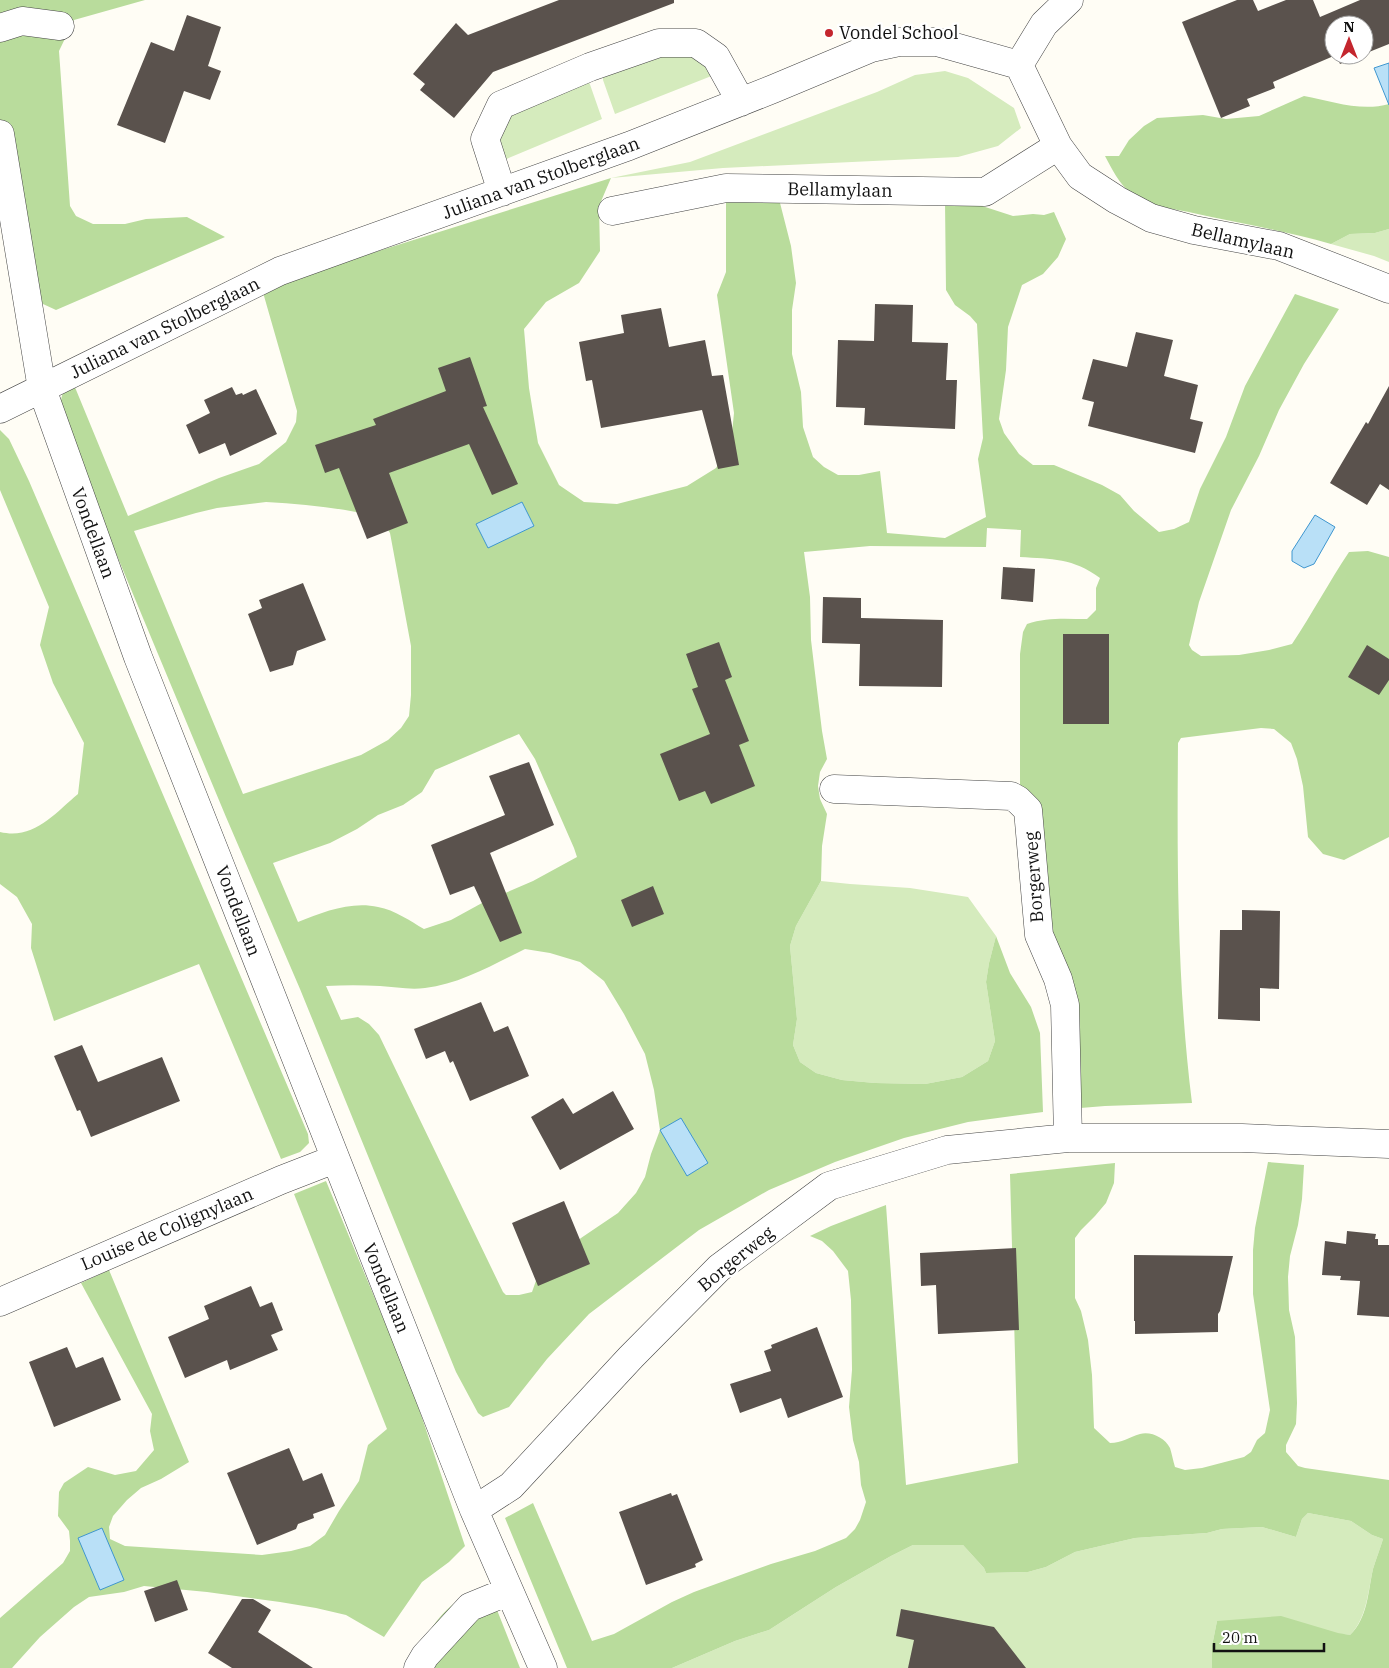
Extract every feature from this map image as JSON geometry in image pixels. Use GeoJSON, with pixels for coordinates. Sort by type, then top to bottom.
{"type":"FeatureCollection","features":[{"type":"Feature","properties":{"kind":"street"},"geometry":{"type":"LineString","coordinates":[[1019,65],[1044,24],[1069,0]]}},
{"type":"Feature","properties":{"kind":"street"},"geometry":{"type":"LineString","coordinates":[[0,28],[22,21],[60,26]]}},
{"type":"Feature","properties":{"kind":"street","name":"Juliana van Stolberglaan"},"geometry":{"type":"LineString","coordinates":[[0,409],[280,271],[629,146],[871,48],[899,42],[937,42],[1019,65]]}},
{"type":"Feature","properties":{"kind":"street"},"geometry":{"type":"LineString","coordinates":[[502,192],[485,139],[502,105],[590,67],[659,43],[696,43],[716,57],[741,102]]}},
{"type":"Feature","properties":{"kind":"street","name":"Bellamylaan"},"geometry":{"type":"LineString","coordinates":[[1019,65],[1058,146],[1080,176],[1117,200],[1151,218],[1194,230],[1279,246],[1389,289]]}},
{"type":"Feature","properties":{"kind":"street","name":"Vondellaan"},"geometry":{"type":"LineString","coordinates":[[0,134],[42,389],[138,658],[474,1510],[543,1668]]}},
{"type":"Feature","properties":{"kind":"street","name":"Bellamylaan"},"geometry":{"type":"LineString","coordinates":[[612,211],[726,188],[985,192],[1058,146]]}},
{"type":"Feature","properties":{"kind":"street","name":"Borgerweg"},"geometry":{"type":"LineString","coordinates":[[834,789],[1011,796],[1028,810],[1039,935],[1058,979],[1065,1005],[1068,1138]]}},
{"type":"Feature","properties":{"kind":"street","name":"Borgerweg"},"geometry":{"type":"LineString","coordinates":[[474,1510],[511,1486],[631,1357],[718,1268],[829,1186],[947,1150],[1068,1138],[1242,1138],[1389,1144]]}},
{"type":"Feature","properties":{"kind":"street","name":"Louise de Colignylaan"},"geometry":{"type":"LineString","coordinates":[[0,1302],[281,1180],[335,1159]]}},
{"type":"Feature","properties":{"kind":"street"},"geometry":{"type":"LineString","coordinates":[[418,1668],[425,1656],[470,1607],[509,1591]]}},
{"type":"Feature","properties":{"kind":"green space"},"geometry":{"type":"Polygon","coordinates":[[[0,0],[145,0],[74,20],[59,51],[70,206],[76,216],[93,224],[125,224],[146,219],[187,217],[225,237],[56,310],[43,304],[38,294],[15,199],[0,119],[0,0]]]}},
{"type":"Feature","properties":{"kind":"green space"},"geometry":{"type":"Polygon","coordinates":[[[695,51],[714,75],[615,114],[603,80],[602,70],[644,55],[695,51]]]}},
{"type":"Feature","properties":{"kind":"green space"},"geometry":{"type":"Polygon","coordinates":[[[945,71],[968,78],[1014,108],[1021,128],[998,146],[958,157],[723,168],[611,178],[690,162],[877,92],[915,75],[945,71]]]}},
{"type":"Feature","properties":{"kind":"green space"},"geometry":{"type":"Polygon","coordinates":[[[586,73],[602,119],[499,162],[498,127],[510,112],[586,73]]]}},
{"type":"Feature","properties":{"kind":"green space"},"geometry":{"type":"Polygon","coordinates":[[[1304,96],[1357,106],[1368,107],[1389,104],[1389,229],[1375,233],[1350,234],[1331,244],[1280,231],[1160,206],[1138,198],[1131,193],[1116,176],[1105,156],[1119,156],[1129,140],[1144,126],[1157,118],[1203,115],[1226,119],[1259,116],[1304,96]]]}},
{"type":"Feature","properties":{"kind":"green space"},"geometry":{"type":"Polygon","coordinates":[[[611,178],[599,206],[600,251],[579,283],[546,302],[524,329],[529,388],[538,443],[559,485],[584,502],[617,504],[687,486],[716,468],[731,443],[734,413],[717,295],[726,272],[726,200],[779,199],[791,246],[796,283],[792,310],[792,354],[801,392],[803,427],[813,457],[824,467],[838,475],[859,475],[880,471],[887,533],[945,538],[986,517],[978,459],[983,438],[977,324],[955,305],[946,290],[945,202],[979,205],[1013,216],[1044,215],[1054,212],[1066,239],[1058,257],[1043,274],[1022,285],[1008,327],[1006,370],[999,419],[1004,433],[1019,454],[1033,465],[1054,465],[1102,485],[1120,495],[1134,511],[1159,532],[1174,529],[1189,522],[1200,489],[1226,437],[1245,386],[1295,294],[1339,309],[1304,364],[1279,410],[1259,456],[1231,510],[1199,602],[1189,645],[1192,650],[1201,656],[1239,655],[1292,644],[1349,552],[1368,551],[1389,557],[1389,837],[1344,860],[1323,854],[1308,837],[1303,786],[1291,743],[1274,729],[1261,728],[1181,738],[1178,743],[1179,923],[1183,1013],[1192,1103],[1068,1109],[1020,785],[1020,654],[1023,632],[1027,624],[1049,619],[1087,619],[1096,610],[1096,588],[1100,578],[1090,571],[1071,563],[1052,559],[1020,557],[1021,530],[987,528],[986,547],[870,546],[804,552],[810,597],[811,640],[827,759],[820,772],[818,786],[820,799],[827,814],[822,846],[821,881],[796,926],[790,946],[797,1019],[793,1045],[800,1062],[816,1073],[842,1080],[925,1084],[962,1077],[988,1061],[995,1041],[986,982],[996,936],[1010,973],[1031,1007],[1040,1033],[1043,1112],[968,1122],[904,1138],[835,1162],[769,1190],[699,1230],[589,1314],[547,1359],[509,1407],[483,1417],[478,1413],[456,1372],[300,989],[60,419],[63,393],[72,380],[128,516],[219,478],[259,464],[286,442],[296,422],[297,411],[262,289],[611,178]],[[266,502],[217,508],[134,531],[243,794],[361,755],[388,740],[401,728],[409,716],[411,695],[411,646],[390,533],[380,517],[323,507],[266,502]],[[519,734],[435,770],[422,792],[403,805],[378,815],[357,829],[330,843],[273,863],[298,922],[337,908],[358,905],[378,907],[390,911],[424,929],[451,920],[482,903],[533,881],[577,857],[535,759],[519,734]],[[525,949],[464,978],[425,988],[408,989],[360,985],[326,986],[341,1020],[358,1017],[369,1024],[379,1035],[503,1292],[506,1295],[519,1295],[532,1292],[538,1275],[581,1238],[618,1213],[636,1193],[645,1177],[660,1130],[654,1090],[645,1054],[604,981],[580,962],[550,953],[525,949]]]}},
{"type":"Feature","properties":{"kind":"green space"},"geometry":{"type":"Polygon","coordinates":[[[1389,229],[1389,262],[1331,244],[1350,234],[1375,233],[1389,229]]]}},
{"type":"Feature","properties":{"kind":"green space"},"geometry":{"type":"Polygon","coordinates":[[[0,430],[9,439],[29,481],[308,1134],[309,1143],[300,1152],[281,1159],[199,964],[54,1021],[31,948],[32,924],[17,897],[0,884],[0,832],[23,832],[33,829],[52,817],[78,794],[84,743],[53,683],[40,645],[49,607],[0,490],[0,430]]]}},
{"type":"Feature","properties":{"kind":"green space"},"geometry":{"type":"Polygon","coordinates":[[[821,881],[910,888],[968,897],[996,936],[986,982],[995,1041],[988,1061],[962,1077],[925,1084],[842,1080],[816,1073],[800,1062],[793,1045],[797,1019],[790,946],[796,926],[821,881]]]}},
{"type":"Feature","properties":{"kind":"green space"},"geometry":{"type":"Polygon","coordinates":[[[1268,1162],[1304,1165],[1302,1199],[1290,1256],[1288,1277],[1289,1310],[1295,1337],[1297,1403],[1296,1424],[1286,1445],[1286,1452],[1298,1466],[1305,1468],[1389,1480],[1389,1668],[1212,1668],[1212,1646],[1217,1621],[1281,1616],[1350,1635],[1356,1628],[1364,1612],[1373,1569],[1383,1539],[1372,1535],[1351,1521],[1308,1513],[1302,1519],[1296,1537],[1262,1527],[1135,1538],[1075,1552],[1046,1567],[1028,1572],[986,1573],[984,1568],[963,1545],[913,1545],[836,1587],[769,1630],[735,1641],[672,1668],[567,1668],[505,1518],[533,1503],[592,1641],[614,1634],[694,1592],[771,1564],[815,1551],[846,1538],[855,1529],[866,1502],[861,1485],[859,1462],[853,1440],[849,1407],[852,1370],[851,1300],[848,1271],[833,1251],[822,1241],[810,1236],[886,1205],[906,1485],[1018,1463],[1010,1174],[1115,1163],[1114,1183],[1106,1203],[1075,1238],[1075,1298],[1081,1311],[1088,1340],[1092,1375],[1094,1428],[1110,1443],[1144,1433],[1157,1436],[1168,1444],[1175,1467],[1185,1470],[1202,1468],[1244,1457],[1251,1452],[1257,1440],[1265,1433],[1270,1410],[1253,1294],[1255,1228],[1268,1162]]]}},
{"type":"Feature","properties":{"kind":"green space"},"geometry":{"type":"Polygon","coordinates":[[[326,1181],[411,1385],[465,1546],[449,1562],[422,1582],[384,1637],[346,1615],[316,1608],[207,1592],[144,1586],[124,1592],[89,1597],[74,1607],[40,1637],[12,1668],[0,1668],[0,1618],[63,1563],[70,1551],[69,1531],[58,1516],[59,1492],[64,1483],[88,1467],[115,1475],[136,1471],[154,1450],[150,1431],[152,1414],[81,1283],[109,1270],[189,1462],[161,1479],[141,1488],[127,1500],[113,1516],[109,1527],[110,1539],[125,1546],[262,1555],[310,1546],[325,1535],[359,1481],[368,1445],[387,1429],[294,1194],[326,1181]]]}},
{"type":"Feature","properties":{"kind":"green space"},"geometry":{"type":"Polygon","coordinates":[[[1308,1513],[1351,1521],[1372,1535],[1383,1539],[1373,1569],[1360,1621],[1350,1635],[1217,1621],[1212,1646],[1212,1668],[672,1668],[735,1641],[769,1630],[836,1587],[913,1545],[963,1545],[984,1568],[986,1573],[1028,1572],[1046,1567],[1075,1552],[1135,1538],[1262,1527],[1296,1537],[1302,1519],[1308,1513]]]}},
{"type":"Feature","properties":{"kind":"green space"},"geometry":{"type":"Polygon","coordinates":[[[460,1599],[497,1610],[520,1668],[409,1668],[436,1622],[460,1599]]]}},
{"type":"Feature","properties":{"kind":"water"},"geometry":{"type":"Polygon","coordinates":[[[1389,63],[1389,105],[1374,68],[1389,63]]]}},
{"type":"Feature","properties":{"kind":"water"},"geometry":{"type":"Polygon","coordinates":[[[522,502],[534,526],[488,548],[476,524],[522,502]]]}},
{"type":"Feature","properties":{"kind":"water"},"geometry":{"type":"Polygon","coordinates":[[[1315,515],[1335,527],[1314,564],[1304,568],[1292,561],[1292,551],[1315,515]]]}},
{"type":"Feature","properties":{"kind":"water"},"geometry":{"type":"Polygon","coordinates":[[[681,1118],[708,1163],[687,1176],[660,1130],[681,1118]]]}},
{"type":"Feature","properties":{"kind":"water"},"geometry":{"type":"Polygon","coordinates":[[[102,1528],[124,1580],[100,1590],[78,1538],[102,1528]]]}},
{"type":"Feature","properties":{"kind":"building"},"geometry":{"type":"Polygon","coordinates":[[[559,0],[674,0],[674,3],[493,72],[454,118],[420,90],[425,84],[413,74],[456,23],[468,35],[559,0]]]}},
{"type":"Feature","properties":{"kind":"building"},"geometry":{"type":"Polygon","coordinates":[[[1237,0],[1253,0],[1258,11],[1286,0],[1313,0],[1320,17],[1324,15],[1324,60],[1273,82],[1275,88],[1247,99],[1250,106],[1221,118],[1182,22],[1237,0]]]}},
{"type":"Feature","properties":{"kind":"building"},"geometry":{"type":"Polygon","coordinates":[[[1360,0],[1389,0],[1389,44],[1374,50],[1374,15],[1325,15],[1360,0]]]}},
{"type":"Feature","properties":{"kind":"building"},"geometry":{"type":"Polygon","coordinates":[[[187,15],[221,27],[208,66],[221,71],[210,100],[184,91],[165,143],[117,125],[151,42],[174,51],[187,15]]]}},
{"type":"Feature","properties":{"kind":"building"},"geometry":{"type":"Polygon","coordinates":[[[875,304],[913,305],[912,342],[948,343],[946,380],[957,380],[955,429],[864,425],[865,408],[836,407],[838,340],[874,341],[875,304]]]}},
{"type":"Feature","properties":{"kind":"building"},"geometry":{"type":"Polygon","coordinates":[[[661,308],[669,347],[705,340],[712,376],[723,375],[739,465],[718,469],[702,410],[601,428],[592,380],[586,381],[579,342],[624,333],[621,315],[661,308]]]}},
{"type":"Feature","properties":{"kind":"building"},"geometry":{"type":"Polygon","coordinates":[[[1136,332],[1173,340],[1164,376],[1198,385],[1190,419],[1203,422],[1195,453],[1088,426],[1094,402],[1082,399],[1093,359],[1127,367],[1136,332]]]}},
{"type":"Feature","properties":{"kind":"building"},"geometry":{"type":"Polygon","coordinates":[[[470,357],[487,406],[483,407],[518,484],[492,495],[469,444],[389,473],[408,523],[367,539],[339,468],[325,473],[315,445],[376,425],[373,419],[446,391],[438,368],[470,357]]]}},
{"type":"Feature","properties":{"kind":"building"},"geometry":{"type":"Polygon","coordinates":[[[1389,386],[1389,490],[1380,484],[1367,505],[1330,483],[1366,422],[1368,424],[1389,386]]]}},
{"type":"Feature","properties":{"kind":"building"},"geometry":{"type":"Polygon","coordinates":[[[232,387],[236,395],[242,393],[243,395],[256,389],[277,434],[230,456],[225,443],[199,454],[186,425],[210,413],[204,400],[232,387]]]}},
{"type":"Feature","properties":{"kind":"building"},"geometry":{"type":"Polygon","coordinates":[[[1003,567],[1035,569],[1033,602],[1001,599],[1003,567]]]}},
{"type":"Feature","properties":{"kind":"building"},"geometry":{"type":"Polygon","coordinates":[[[303,583],[326,640],[297,651],[293,665],[270,672],[248,614],[262,608],[259,600],[303,583]]]}},
{"type":"Feature","properties":{"kind":"building"},"geometry":{"type":"Polygon","coordinates":[[[823,597],[861,598],[861,618],[943,620],[942,687],[859,686],[860,644],[822,643],[823,597]]]}},
{"type":"Feature","properties":{"kind":"building"},"geometry":{"type":"Polygon","coordinates":[[[1063,634],[1109,634],[1109,724],[1063,724],[1063,634]]]}},
{"type":"Feature","properties":{"kind":"building"},"geometry":{"type":"Polygon","coordinates":[[[719,642],[732,677],[725,680],[749,741],[739,745],[755,786],[711,804],[705,791],[679,801],[660,754],[710,734],[692,689],[698,687],[686,654],[719,642]]]}},
{"type":"Feature","properties":{"kind":"building"},"geometry":{"type":"Polygon","coordinates":[[[1367,645],[1389,659],[1389,680],[1379,695],[1348,677],[1367,645]]]}},
{"type":"Feature","properties":{"kind":"building"},"geometry":{"type":"Polygon","coordinates":[[[529,762],[554,825],[490,853],[522,933],[500,942],[474,886],[450,895],[431,845],[505,815],[489,776],[529,762]]]}},
{"type":"Feature","properties":{"kind":"building"},"geometry":{"type":"Polygon","coordinates":[[[653,886],[664,914],[632,927],[621,900],[653,886]]]}},
{"type":"Feature","properties":{"kind":"building"},"geometry":{"type":"Polygon","coordinates":[[[1242,910],[1280,911],[1279,989],[1260,988],[1260,1021],[1218,1019],[1220,930],[1242,930],[1242,910]]]}},
{"type":"Feature","properties":{"kind":"building"},"geometry":{"type":"Polygon","coordinates":[[[481,1002],[494,1032],[508,1026],[529,1076],[470,1101],[453,1061],[450,1063],[445,1051],[426,1059],[414,1029],[481,1002]]]}},
{"type":"Feature","properties":{"kind":"building"},"geometry":{"type":"Polygon","coordinates":[[[82,1045],[98,1082],[162,1057],[180,1101],[91,1137],[80,1110],[77,1111],[54,1056],[82,1045]]]}},
{"type":"Feature","properties":{"kind":"building"},"geometry":{"type":"Polygon","coordinates":[[[613,1091],[634,1129],[560,1170],[531,1117],[563,1098],[573,1114],[613,1091]]]}},
{"type":"Feature","properties":{"kind":"building"},"geometry":{"type":"Polygon","coordinates":[[[564,1201],[590,1264],[538,1286],[512,1223],[564,1201]]]}},
{"type":"Feature","properties":{"kind":"building"},"geometry":{"type":"Polygon","coordinates":[[[1347,1231],[1376,1234],[1375,1239],[1378,1239],[1378,1245],[1389,1245],[1389,1317],[1357,1315],[1360,1281],[1340,1280],[1341,1276],[1322,1275],[1325,1241],[1346,1244],[1347,1231]]]}},
{"type":"Feature","properties":{"kind":"building"},"geometry":{"type":"Polygon","coordinates":[[[1016,1248],[1019,1330],[938,1334],[936,1285],[921,1286],[920,1253],[1016,1248]]]}},
{"type":"Feature","properties":{"kind":"building"},"geometry":{"type":"Polygon","coordinates":[[[1134,1255],[1233,1256],[1218,1314],[1218,1332],[1135,1334],[1134,1255]]]}},
{"type":"Feature","properties":{"kind":"building"},"geometry":{"type":"Polygon","coordinates":[[[251,1286],[260,1307],[272,1302],[283,1330],[271,1335],[278,1350],[230,1370],[227,1360],[185,1378],[168,1337],[209,1319],[204,1306],[251,1286]]]}},
{"type":"Feature","properties":{"kind":"building"},"geometry":{"type":"Polygon","coordinates":[[[817,1327],[843,1397],[788,1418],[781,1398],[740,1413],[730,1384],[771,1371],[764,1351],[772,1348],[771,1345],[817,1327]]]}},
{"type":"Feature","properties":{"kind":"building"},"geometry":{"type":"Polygon","coordinates":[[[67,1347],[76,1368],[103,1357],[121,1400],[54,1427],[29,1362],[67,1347]]]}},
{"type":"Feature","properties":{"kind":"building"},"geometry":{"type":"Polygon","coordinates":[[[289,1448],[303,1481],[322,1473],[335,1506],[313,1514],[314,1518],[298,1524],[296,1529],[257,1545],[227,1473],[289,1448]]]}},
{"type":"Feature","properties":{"kind":"building"},"geometry":{"type":"Polygon","coordinates":[[[671,1493],[672,1496],[677,1494],[703,1560],[695,1564],[696,1567],[646,1585],[619,1512],[671,1493]]]}},
{"type":"Feature","properties":{"kind":"building"},"geometry":{"type":"Polygon","coordinates":[[[177,1580],[188,1610],[155,1622],[144,1591],[177,1580]]]}},
{"type":"Feature","properties":{"kind":"building"},"geometry":{"type":"Polygon","coordinates":[[[242,1599],[253,1599],[271,1610],[258,1632],[313,1668],[232,1668],[208,1653],[242,1599]]]}},
{"type":"Feature","properties":{"kind":"building"},"geometry":{"type":"Polygon","coordinates":[[[901,1609],[994,1627],[1026,1668],[908,1668],[914,1640],[896,1636],[901,1609]]]}},
{"type":"Feature","properties":{"kind":"place","name":"Vondel School"},"geometry":{"type":"Point","coordinates":[829,33]}}]}
